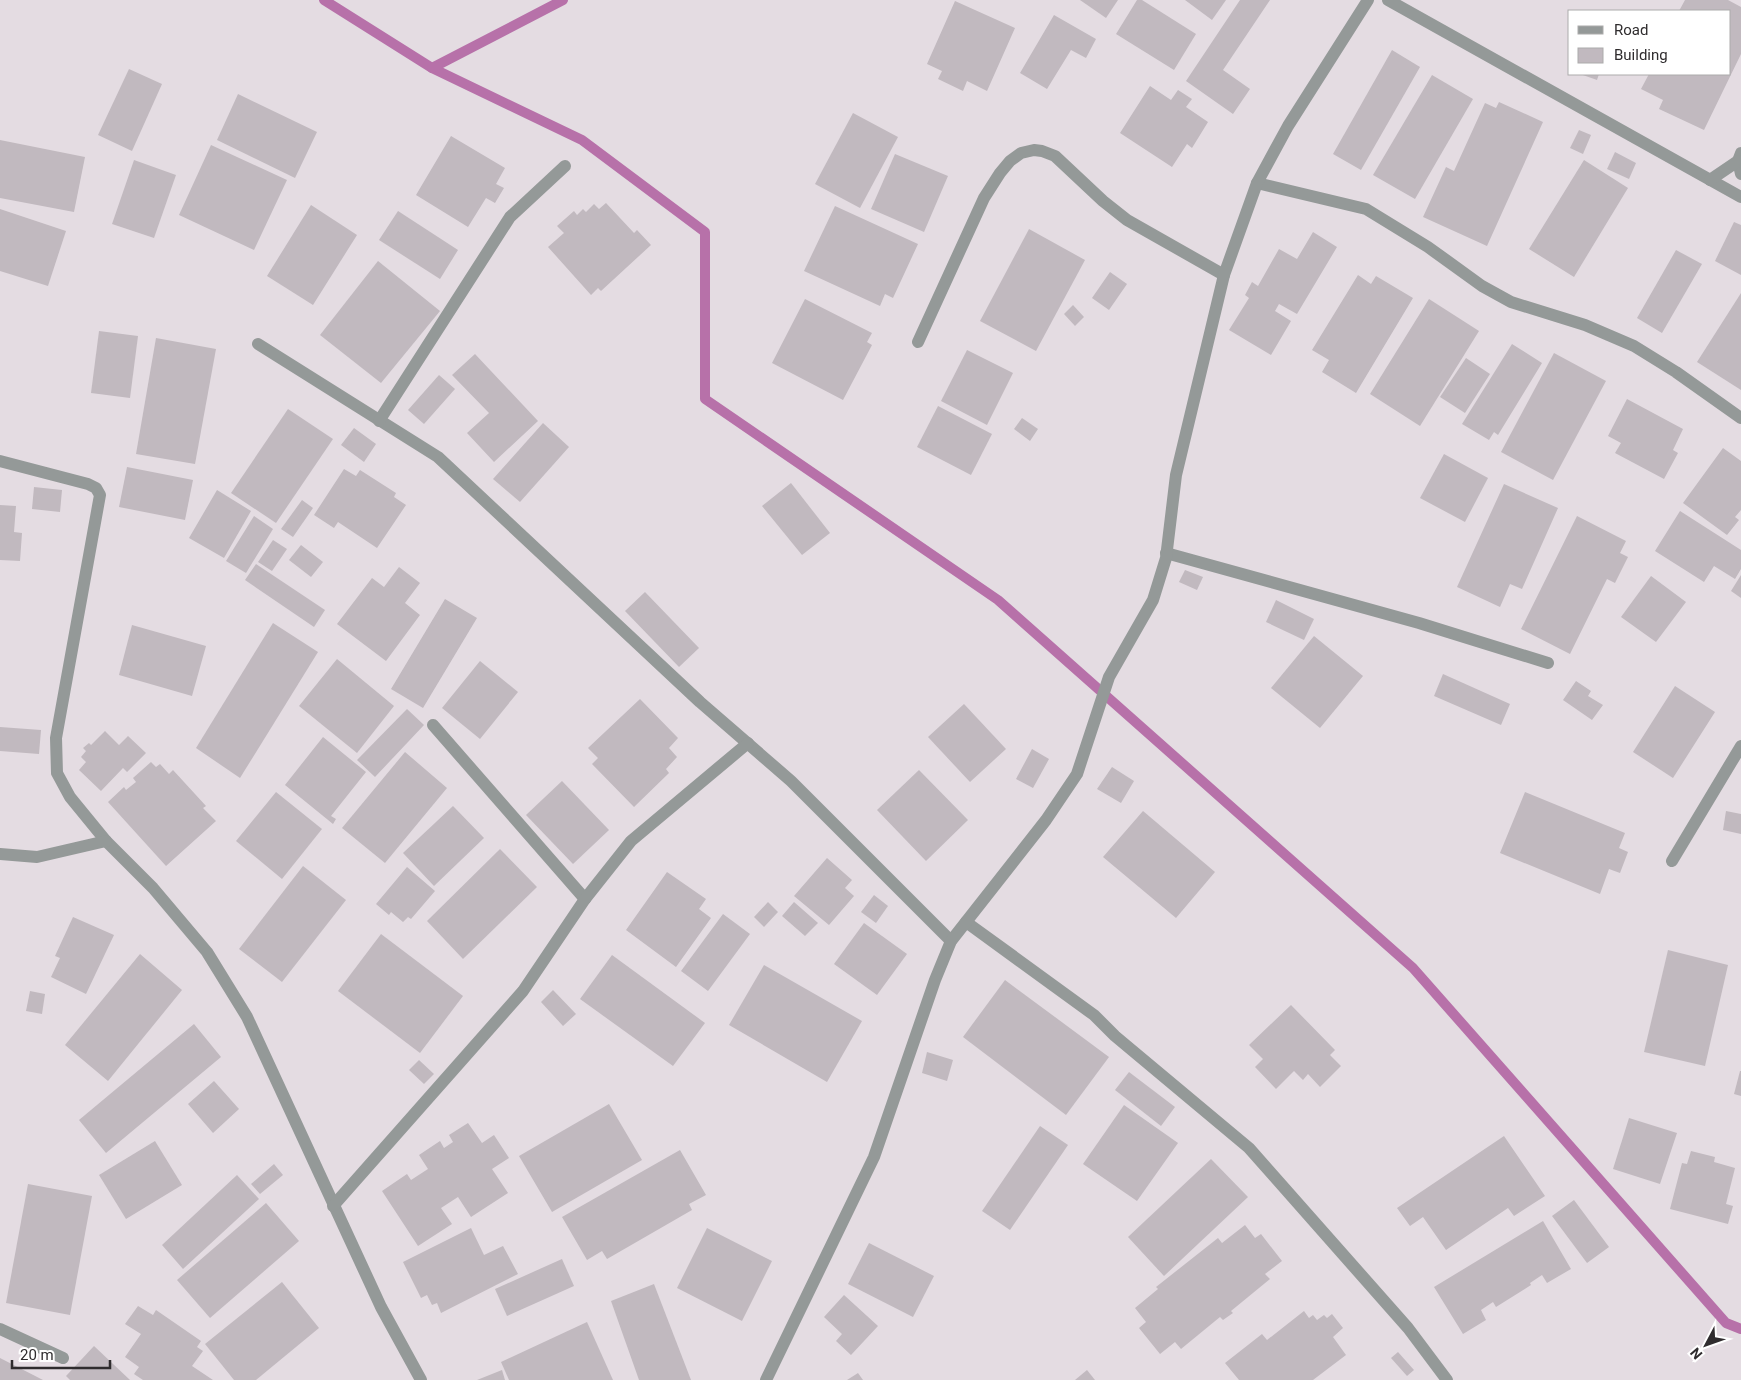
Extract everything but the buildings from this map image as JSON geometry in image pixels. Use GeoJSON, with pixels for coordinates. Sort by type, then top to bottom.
{"type":"FeatureCollection","features":[{"type":"Feature","properties":{"kind":"street"},"geometry":{"type":"LineString","coordinates":[[766,1380],[874,1157],[935,980],[951,941],[1046,820],[1078,774],[1109,677],[1153,600],[1166,553],[1176,475],[1224,275],[1257,183],[1288,126],[1368,0]]}},
{"type":"Feature","properties":{"kind":"street"},"geometry":{"type":"LineString","coordinates":[[1388,0],[1741,197]]}},
{"type":"Feature","properties":{"kind":"street"},"geometry":{"type":"LineString","coordinates":[[918,342],[984,198],[1010,161],[1021,153],[1034,150],[1055,156],[1103,201],[1127,220],[1224,275]]}},
{"type":"Feature","properties":{"kind":"street"},"geometry":{"type":"LineString","coordinates":[[1710,180],[1740,163]]}},
{"type":"Feature","properties":{"kind":"street"},"geometry":{"type":"LineString","coordinates":[[380,421],[510,217],[564,166]]}},
{"type":"Feature","properties":{"kind":"street"},"geometry":{"type":"LineString","coordinates":[[1257,183],[1366,209],[1428,247],[1482,286],[1511,302],[1585,324],[1634,346],[1676,372],[1741,418]]}},
{"type":"Feature","properties":{"kind":"street"},"geometry":{"type":"LineString","coordinates":[[258,344],[438,458],[700,702],[791,782],[951,941]]}},
{"type":"Feature","properties":{"kind":"street"},"geometry":{"type":"LineString","coordinates":[[0,461],[88,484],[96,488],[100,495],[56,738],[57,773],[70,797],[106,841],[153,888],[207,952],[247,1017],[333,1206],[382,1307],[421,1380]]}},
{"type":"Feature","properties":{"kind":"street"},"geometry":{"type":"LineString","coordinates":[[1166,553],[1419,623],[1548,663]]}},
{"type":"Feature","properties":{"kind":"street"},"geometry":{"type":"LineString","coordinates":[[433,725],[585,899]]}},
{"type":"Feature","properties":{"kind":"street"},"geometry":{"type":"LineString","coordinates":[[333,1206],[523,991],[585,899],[631,841],[748,743]]}},
{"type":"Feature","properties":{"kind":"street"},"geometry":{"type":"LineString","coordinates":[[1672,861],[1741,746]]}},
{"type":"Feature","properties":{"kind":"street"},"geometry":{"type":"LineString","coordinates":[[0,854],[37,857],[106,841]]}},
{"type":"Feature","properties":{"kind":"street"},"geometry":{"type":"LineString","coordinates":[[966,922],[1094,1015],[1115,1036],[1249,1148],[1408,1328],[1447,1380]]}},
{"type":"Feature","properties":{"kind":"street"},"geometry":{"type":"LineString","coordinates":[[0,1329],[63,1358]]}},
{"type":"Feature","properties":{"kind":"waterway"},"geometry":{"type":"LineString","coordinates":[[324,0],[432,68],[582,140],[705,232],[705,399],[998,600],[1413,968],[1726,1323],[1741,1329]]}},
{"type":"Feature","properties":{"kind":"waterway"},"geometry":{"type":"LineString","coordinates":[[432,68],[563,0]]}}]}
